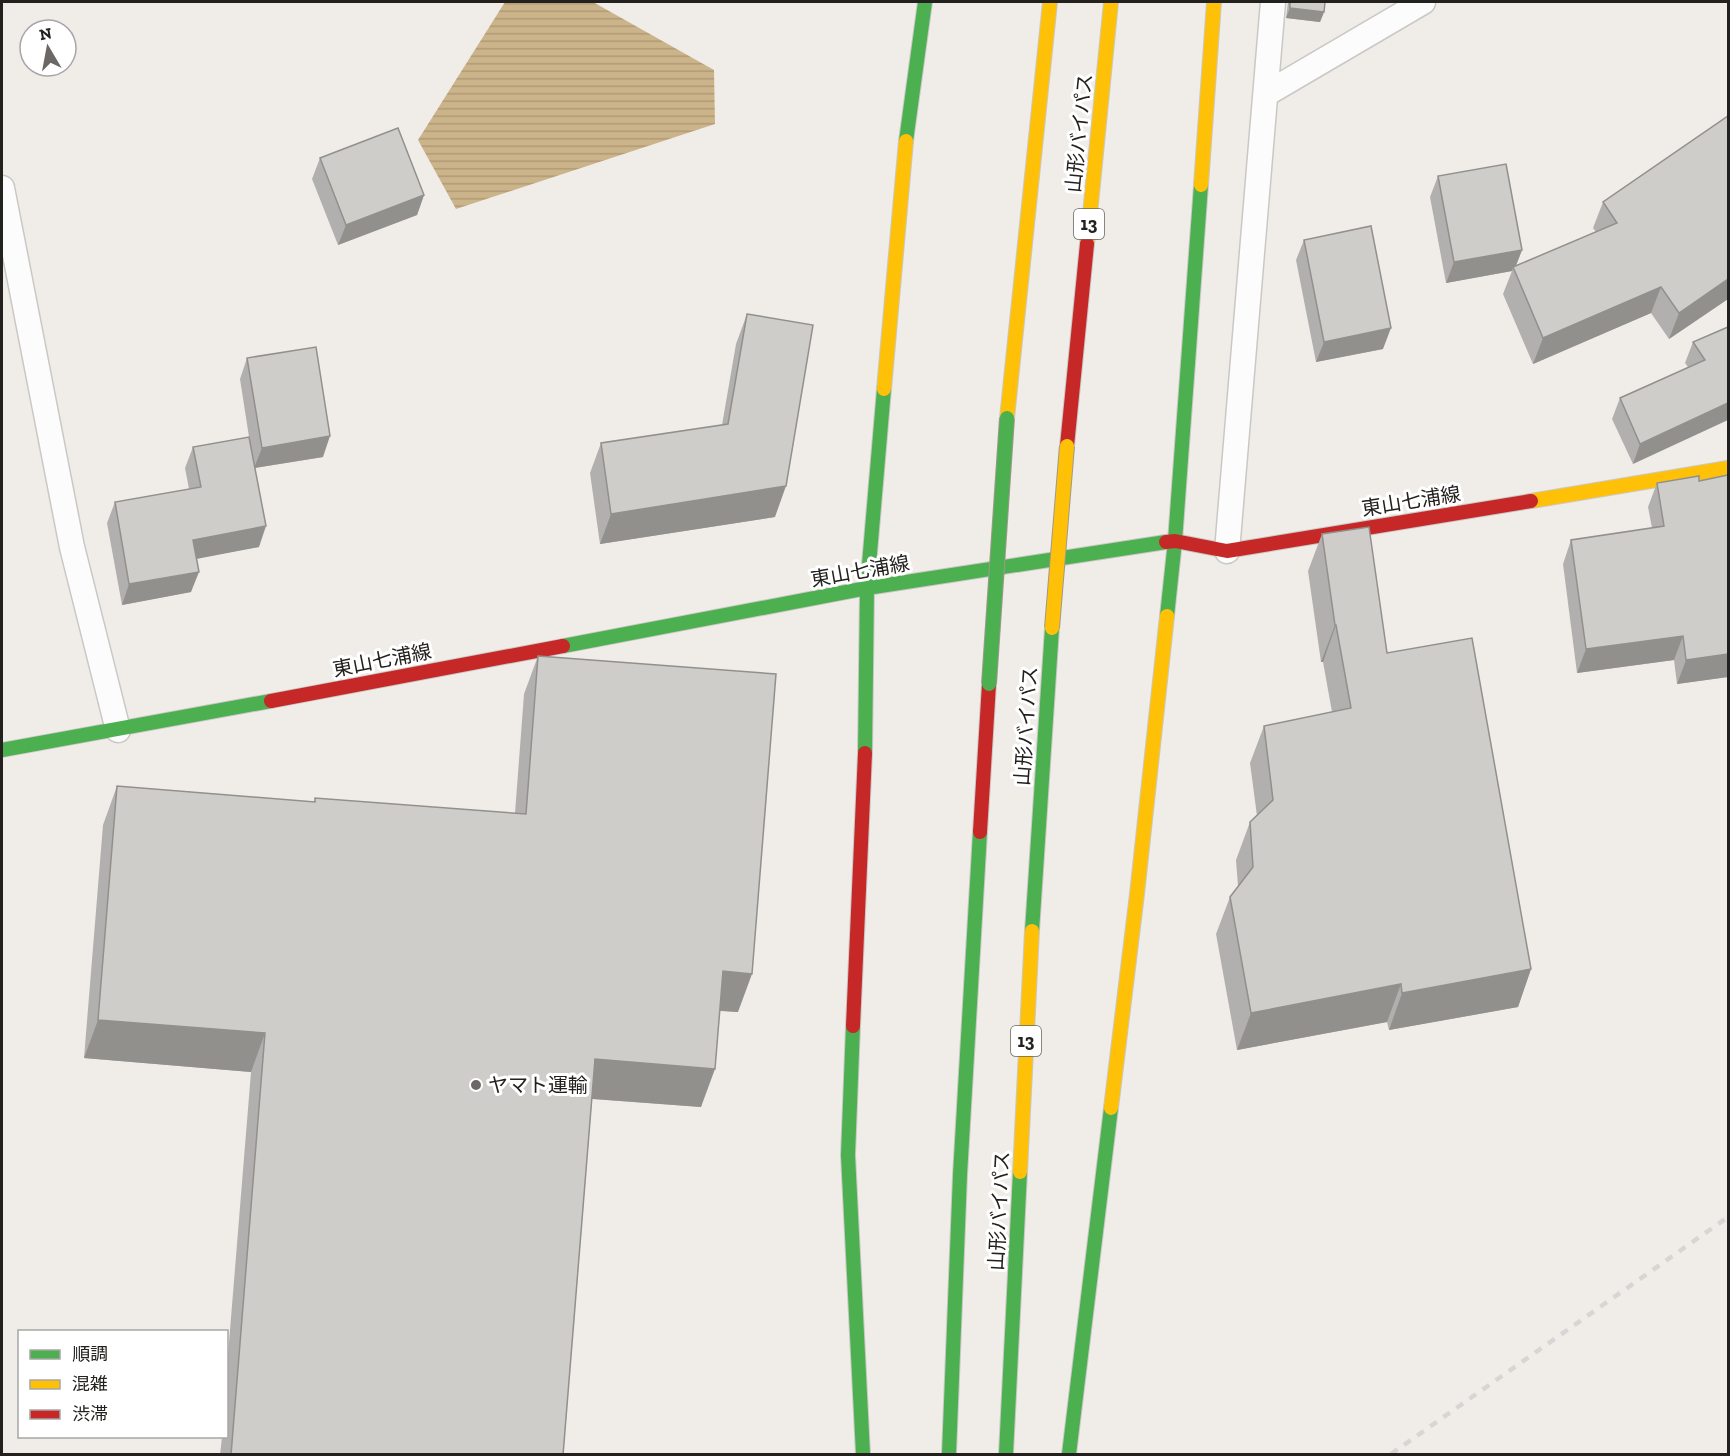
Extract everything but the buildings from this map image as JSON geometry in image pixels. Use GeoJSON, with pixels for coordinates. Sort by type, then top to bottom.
{"type":"FeatureCollection","features":[{"type":"Feature","properties":{"kind":"main road"},"geometry":{"type":"LineString","coordinates":[[862,1455],[848,1155],[865,752],[867,588],[907,124],[925,2]]}},
{"type":"Feature","properties":{"kind":"main road","name":"山形バイパス"},"geometry":{"type":"LineString","coordinates":[[949,1455],[960,1175],[1007,418],[1050,2]]}},
{"type":"Feature","properties":{"kind":"main road","name":"山形バイパス"},"geometry":{"type":"LineString","coordinates":[[1006,1455],[1034,885],[1052,627],[1067,446],[1112,2]]}},
{"type":"Feature","properties":{"kind":"main road"},"geometry":{"type":"LineString","coordinates":[[1069,1455],[1135,906],[1175,541],[1214,2]]}},
{"type":"Feature","properties":{"kind":"main road","name":"東山七浦線"},"geometry":{"type":"LineString","coordinates":[[2,750],[867,588],[1175,541],[1227,551],[1728,468]]}},
{"type":"Feature","properties":{"kind":"lane"},"geometry":{"type":"LineString","coordinates":[[1227,551],[1273,2]]}},
{"type":"Feature","properties":{"kind":"lane"},"geometry":{"type":"LineString","coordinates":[[1266,94],[1422,2]]}},
{"type":"Feature","properties":{"kind":"lane"},"geometry":{"type":"LineString","coordinates":[[2,188],[72,547],[118,730]]}},
{"type":"Feature","properties":{"kind":"shaded area"},"geometry":{"type":"Polygon","coordinates":[[[505,2],[593,2],[714,70],[715,124],[456,209],[418,140],[505,2]]]}},
{"type":"Feature","properties":{"kind":"railway"},"geometry":{"type":"LineString","coordinates":[[1391,1454],[1728,1217]]}},
{"type":"Feature","properties":{"kind":"traffic: fast"},"geometry":{"type":"LineString","coordinates":[[906,141],[925,2]]}},
{"type":"Feature","properties":{"kind":"traffic: fast"},"geometry":{"type":"LineString","coordinates":[[1167,616],[1175,541],[1201,185]]}},
{"type":"Feature","properties":{"kind":"traffic: fast"},"geometry":{"type":"LineString","coordinates":[[865,753],[867,588],[884,389]]}},
{"type":"Feature","properties":{"kind":"traffic: fast"},"geometry":{"type":"LineString","coordinates":[[989,684],[1007,418]]}},
{"type":"Feature","properties":{"kind":"traffic: fast"},"geometry":{"type":"LineString","coordinates":[[563,646],[867,588],[1166,542]]}},
{"type":"Feature","properties":{"kind":"traffic: fast"},"geometry":{"type":"LineString","coordinates":[[1032,931],[1052,628]]}},
{"type":"Feature","properties":{"kind":"traffic: fast"},"geometry":{"type":"LineString","coordinates":[[2,750],[271,701]]}},
{"type":"Feature","properties":{"kind":"traffic: fast"},"geometry":{"type":"LineString","coordinates":[[949,1454],[960,1175],[980,832]]}},
{"type":"Feature","properties":{"kind":"traffic: fast"},"geometry":{"type":"LineString","coordinates":[[853,1026],[848,1155],[863,1454]]}},
{"type":"Feature","properties":{"kind":"traffic: fast"},"geometry":{"type":"LineString","coordinates":[[1069,1454],[1111,1108]]}},
{"type":"Feature","properties":{"kind":"traffic: fast"},"geometry":{"type":"LineString","coordinates":[[1006,1454],[1020,1172]]}},
{"type":"Feature","properties":{"kind":"traffic: slow"},"geometry":{"type":"LineString","coordinates":[[1007,418],[1050,2]]}},
{"type":"Feature","properties":{"kind":"traffic: slow"},"geometry":{"type":"LineString","coordinates":[[1087,244],[1111,2]]}},
{"type":"Feature","properties":{"kind":"traffic: slow"},"geometry":{"type":"LineString","coordinates":[[1201,185],[1214,2]]}},
{"type":"Feature","properties":{"kind":"traffic: slow"},"geometry":{"type":"LineString","coordinates":[[884,389],[906,141]]}},
{"type":"Feature","properties":{"kind":"traffic: slow"},"geometry":{"type":"LineString","coordinates":[[1052,628],[1067,446]]}},
{"type":"Feature","properties":{"kind":"traffic: slow"},"geometry":{"type":"LineString","coordinates":[[1531,501],[1728,468]]}},
{"type":"Feature","properties":{"kind":"traffic: slow"},"geometry":{"type":"LineString","coordinates":[[1111,1108],[1167,616]]}},
{"type":"Feature","properties":{"kind":"traffic: slow"},"geometry":{"type":"LineString","coordinates":[[1020,1172],[1032,931]]}},
{"type":"Feature","properties":{"kind":"traffic: jam"},"geometry":{"type":"LineString","coordinates":[[1067,446],[1087,244]]}},
{"type":"Feature","properties":{"kind":"traffic: jam"},"geometry":{"type":"LineString","coordinates":[[1166,542],[1175,541],[1227,551],[1531,501]]}},
{"type":"Feature","properties":{"kind":"traffic: jam"},"geometry":{"type":"LineString","coordinates":[[271,701],[563,646]]}},
{"type":"Feature","properties":{"kind":"traffic: jam"},"geometry":{"type":"LineString","coordinates":[[980,832],[989,684]]}},
{"type":"Feature","properties":{"kind":"traffic: jam"},"geometry":{"type":"LineString","coordinates":[[853,1026],[865,753]]}},
{"type":"Feature","properties":{"kind":"place","name":"ヤマト運輸"},"geometry":{"type":"Point","coordinates":[476,1085]}}]}
